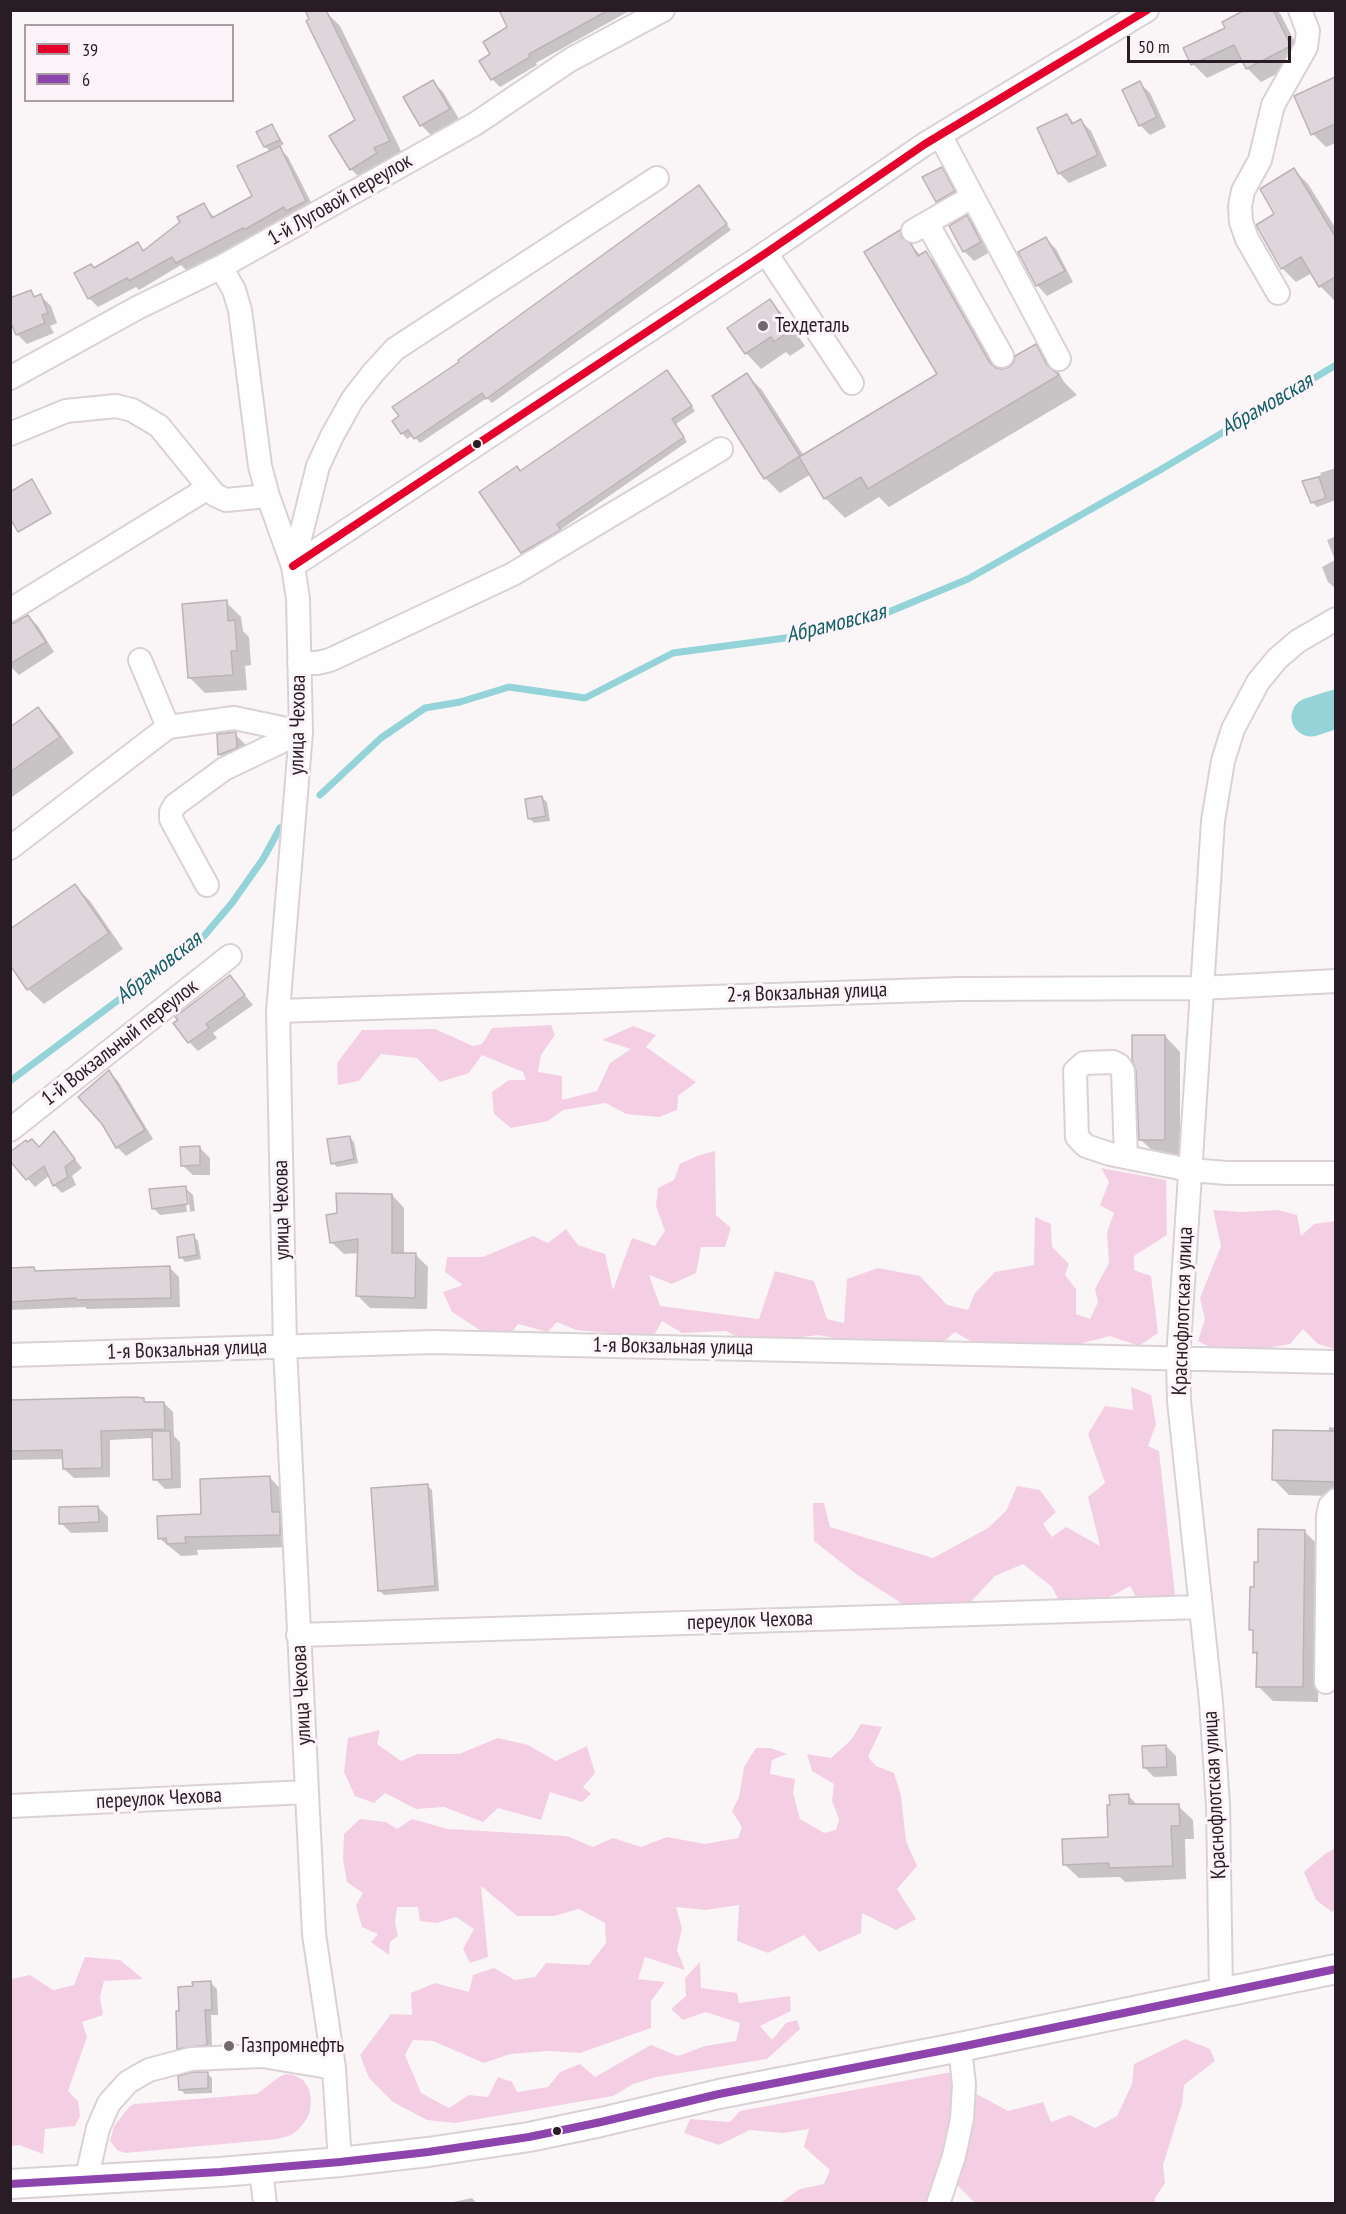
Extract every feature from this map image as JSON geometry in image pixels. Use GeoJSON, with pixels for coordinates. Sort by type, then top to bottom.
{"type":"FeatureCollection","features":[{"type":"Feature","properties":{"kind":"main road"},"geometry":{"type":"LineString","coordinates":[[10,2184],[86,2181],[339,2162],[529,2137],[719,2094],[960,2047],[1335,1969]]}},
{"type":"Feature","properties":{"kind":"street","name":"1-й Луговой переулок"},"geometry":{"type":"LineString","coordinates":[[10,378],[137,308],[221,267],[475,123],[570,60],[663,10]]}},
{"type":"Feature","properties":{"kind":"street"},"geometry":{"type":"LineString","coordinates":[[293,566],[940,135],[1147,10]]}},
{"type":"Feature","properties":{"kind":"street"},"geometry":{"type":"LineString","coordinates":[[1278,293],[1247,239],[1240,222],[1240,206],[1243,192],[1260,160],[1273,105],[1306,47],[1308,31],[1299,10]]}},
{"type":"Feature","properties":{"kind":"street"},"geometry":{"type":"LineString","coordinates":[[940,135],[1059,359]]}},
{"type":"Feature","properties":{"kind":"street"},"geometry":{"type":"LineString","coordinates":[[293,566],[318,466],[352,400],[395,349],[657,178]]}},
{"type":"Feature","properties":{"kind":"street"},"geometry":{"type":"LineString","coordinates":[[972,197],[920,227],[1002,356]]}},
{"type":"Feature","properties":{"kind":"street"},"geometry":{"type":"LineString","coordinates":[[766,253],[852,383]]}},
{"type":"Feature","properties":{"kind":"street","name":"улица Чехова"},"geometry":{"type":"LineString","coordinates":[[221,267],[234,290],[240,310],[253,428],[260,466],[268,496],[293,566],[298,599],[301,732],[278,1011],[285,1347],[314,1934],[334,2068],[339,2162]]}},
{"type":"Feature","properties":{"kind":"street"},"geometry":{"type":"LineString","coordinates":[[10,434],[66,411],[116,406],[132,410],[159,426],[208,488],[220,499],[268,496]]}},
{"type":"Feature","properties":{"kind":"street"},"geometry":{"type":"LineString","coordinates":[[299,663],[330,660],[513,574],[721,449]]}},
{"type":"Feature","properties":{"kind":"street"},"geometry":{"type":"LineString","coordinates":[[10,610],[208,488]]}},
{"type":"Feature","properties":{"kind":"street","name":"Краснофлотская улица"},"geometry":{"type":"LineString","coordinates":[[1221,1992],[1218,1805],[1201,1607],[1179,1401],[1178,1359],[1216,801],[1223,761],[1233,729],[1258,682],[1277,659],[1298,641],[1335,619]]}},
{"type":"Feature","properties":{"kind":"street"},"geometry":{"type":"LineString","coordinates":[[140,660],[168,727]]}},
{"type":"Feature","properties":{"kind":"street"},"geometry":{"type":"LineString","coordinates":[[10,848],[168,727],[234,718],[301,732]]}},
{"type":"Feature","properties":{"kind":"street"},"geometry":{"type":"LineString","coordinates":[[207,885],[171,819],[171,812],[175,805],[224,770],[301,732]]}},
{"type":"Feature","properties":{"kind":"street","name":"1-й Вокзальный переулок"},"geometry":{"type":"LineString","coordinates":[[10,1130],[230,956]]}},
{"type":"Feature","properties":{"kind":"street","name":"2-я Вокзальная улица"},"geometry":{"type":"LineString","coordinates":[[278,1011],[959,989],[1202,988],[1335,981]]}},
{"type":"Feature","properties":{"kind":"street"},"geometry":{"type":"LineString","coordinates":[[1126,1157],[1190,1170],[1227,1173],[1335,1173]]}},
{"type":"Feature","properties":{"kind":"street","name":"1-я Вокзальная улица"},"geometry":{"type":"LineString","coordinates":[[10,1355],[433,1342],[1335,1362]]}},
{"type":"Feature","properties":{"kind":"street"},"geometry":{"type":"LineString","coordinates":[[1326,1682],[1328,1516],[1330,1506],[1335,1500]]}},
{"type":"Feature","properties":{"kind":"street","name":"переулок Чехова"},"geometry":{"type":"LineString","coordinates":[[298,1635],[1201,1607]]}},
{"type":"Feature","properties":{"kind":"street","name":"переулок Чехова"},"geometry":{"type":"LineString","coordinates":[[10,1806],[307,1792]]}},
{"type":"Feature","properties":{"kind":"street"},"geometry":{"type":"LineString","coordinates":[[938,2204],[954,2156],[962,2119],[964,2085],[960,2047]]}},
{"type":"Feature","properties":{"kind":"street"},"geometry":{"type":"LineString","coordinates":[[86,2181],[98,2128],[109,2103],[128,2082],[149,2070],[191,2059],[262,2056],[334,2068]]}},
{"type":"Feature","properties":{"kind":"street"},"geometry":{"type":"LineString","coordinates":[[261,2169],[265,2204]]}},
{"type":"Feature","properties":{"kind":"shaded area"},"geometry":{"type":"Polygon","coordinates":[[[551,1025],[555,1035],[541,1055],[538,1072],[562,1076],[562,1100],[597,1091],[610,1063],[631,1049],[602,1040],[633,1026],[656,1035],[646,1047],[696,1082],[678,1096],[677,1110],[659,1117],[626,1114],[606,1103],[563,1110],[548,1121],[511,1128],[494,1114],[492,1092],[509,1080],[526,1080],[523,1072],[482,1055],[469,1073],[440,1082],[417,1058],[381,1054],[359,1081],[338,1085],[337,1063],[362,1030],[435,1029],[473,1046],[482,1044],[492,1028],[551,1025]]]}},
{"type":"Feature","properties":{"kind":"shaded area"},"geometry":{"type":"Polygon","coordinates":[[[715,1151],[716,1215],[731,1228],[725,1247],[701,1247],[696,1273],[672,1284],[649,1275],[660,1306],[759,1319],[775,1271],[814,1281],[827,1319],[844,1323],[847,1279],[878,1268],[920,1276],[947,1305],[968,1310],[975,1293],[995,1272],[1034,1265],[1035,1217],[1051,1224],[1052,1247],[1069,1264],[1065,1275],[1076,1289],[1076,1314],[1090,1319],[1098,1302],[1095,1289],[1109,1263],[1107,1232],[1114,1213],[1100,1205],[1109,1182],[1101,1168],[1166,1180],[1167,1235],[1134,1256],[1134,1270],[1151,1276],[1158,1333],[1139,1346],[1110,1336],[1079,1344],[977,1345],[955,1332],[942,1343],[850,1341],[818,1335],[772,1341],[742,1339],[726,1331],[682,1333],[662,1321],[653,1337],[576,1330],[557,1322],[548,1332],[518,1324],[511,1333],[483,1332],[452,1312],[443,1292],[463,1285],[445,1272],[447,1257],[483,1257],[533,1236],[548,1243],[566,1229],[578,1245],[605,1254],[613,1290],[632,1238],[655,1246],[665,1231],[656,1206],[658,1188],[674,1180],[680,1164],[715,1151]]]}},
{"type":"Feature","properties":{"kind":"shaded area"},"geometry":{"type":"Polygon","coordinates":[[[1213,1210],[1240,1212],[1278,1210],[1297,1215],[1301,1236],[1314,1224],[1335,1221],[1335,1349],[1318,1344],[1303,1329],[1290,1344],[1256,1350],[1218,1352],[1198,1341],[1205,1319],[1200,1298],[1221,1246],[1213,1210]]]}},
{"type":"Feature","properties":{"kind":"shaded area"},"geometry":{"type":"Polygon","coordinates":[[[1131,1387],[1151,1395],[1156,1424],[1148,1446],[1159,1451],[1175,1595],[1138,1600],[1130,1586],[1100,1602],[1059,1601],[1052,1587],[1023,1564],[995,1576],[966,1607],[906,1606],[856,1574],[814,1541],[813,1503],[824,1503],[830,1527],[933,1558],[988,1528],[1006,1511],[1017,1486],[1040,1490],[1056,1512],[1043,1524],[1052,1537],[1066,1527],[1100,1546],[1088,1497],[1105,1483],[1088,1434],[1105,1406],[1133,1410],[1131,1387]]]}},
{"type":"Feature","properties":{"kind":"shaded area"},"geometry":{"type":"Polygon","coordinates":[[[861,1724],[882,1727],[868,1757],[876,1766],[894,1773],[901,1796],[906,1841],[917,1866],[897,1889],[916,1919],[896,1930],[862,1913],[861,1933],[819,1952],[804,1935],[768,1953],[737,1941],[739,1905],[706,1910],[676,1907],[682,1928],[677,1950],[685,1970],[645,1957],[638,1979],[665,1982],[651,2001],[651,2028],[580,2053],[548,2051],[510,2054],[484,2063],[433,2041],[413,2040],[405,2055],[421,2093],[449,2108],[469,2095],[488,2097],[498,2077],[512,2082],[517,2092],[548,2087],[560,2072],[580,2064],[595,2077],[651,2045],[678,2056],[705,2046],[736,2041],[740,2023],[705,2012],[683,2020],[671,2009],[686,1996],[685,1978],[700,1962],[701,1988],[737,1993],[739,2003],[790,1996],[791,2011],[760,2026],[772,2040],[786,2023],[797,2020],[800,2029],[767,2059],[656,2077],[633,2084],[613,2096],[455,2123],[427,2120],[393,2102],[369,2078],[360,2055],[391,2014],[412,2015],[411,1993],[435,1983],[469,1992],[473,1975],[494,1968],[515,1980],[535,1977],[546,1963],[589,1965],[606,1943],[605,1923],[579,1909],[554,1916],[517,1916],[481,1886],[488,1957],[470,1963],[463,1949],[474,1929],[456,1917],[437,1923],[420,1921],[418,1907],[397,1907],[395,1922],[398,1936],[390,1942],[389,1955],[371,1942],[378,1934],[362,1927],[356,1905],[363,1893],[347,1882],[343,1860],[344,1834],[360,1819],[386,1822],[397,1829],[412,1819],[448,1829],[567,1836],[593,1847],[613,1838],[641,1847],[667,1837],[705,1844],[738,1838],[742,1827],[732,1811],[739,1797],[744,1767],[756,1748],[771,1748],[787,1754],[772,1760],[770,1774],[795,1779],[793,1793],[800,1819],[824,1833],[836,1830],[839,1819],[832,1801],[834,1784],[812,1771],[807,1754],[831,1758],[851,1740],[861,1724]]]}},
{"type":"Feature","properties":{"kind":"shaded area"},"geometry":{"type":"Polygon","coordinates":[[[380,1730],[377,1744],[401,1761],[418,1754],[459,1754],[498,1738],[528,1745],[556,1761],[587,1746],[595,1773],[583,1787],[591,1794],[582,1802],[550,1792],[541,1820],[498,1808],[483,1822],[444,1807],[416,1809],[385,1793],[374,1803],[355,1796],[344,1772],[348,1738],[380,1730]]]}},
{"type":"Feature","properties":{"kind":"shaded area"},"geometry":{"type":"Polygon","coordinates":[[[1335,1848],[1335,1910],[1332,1912],[1316,1900],[1304,1872],[1335,1848]]]}},
{"type":"Feature","properties":{"kind":"shaded area"},"geometry":{"type":"Polygon","coordinates":[[[85,1957],[120,1960],[143,1979],[104,1981],[100,1997],[103,2015],[82,2022],[87,2037],[68,2091],[78,2101],[80,2116],[75,2126],[45,2129],[43,2154],[19,2145],[11,2146],[11,1979],[30,1975],[53,1990],[74,1985],[85,1957]]]}},
{"type":"Feature","properties":{"kind":"shaded area"},"geometry":{"type":"Polygon","coordinates":[[[1185,2039],[1210,2049],[1215,2061],[1184,2085],[1182,2104],[1163,2165],[1165,2183],[1155,2198],[1155,2203],[975,2203],[954,2182],[969,2090],[1008,2111],[1043,2102],[1051,2122],[1070,2115],[1095,2128],[1117,2116],[1132,2084],[1134,2064],[1185,2039]]]}},
{"type":"Feature","properties":{"kind":"shaded area"},"geometry":{"type":"Polygon","coordinates":[[[952,2072],[952,2127],[925,2203],[780,2203],[800,2189],[824,2184],[830,2170],[804,2147],[809,2129],[783,2133],[750,2130],[719,2145],[684,2133],[690,2119],[730,2122],[740,2111],[952,2072]]]}},
{"type":"Feature","properties":{"kind":"shaded area"},"geometry":{"type":"Polygon","coordinates":[[[286,2074],[303,2080],[309,2089],[311,2099],[310,2111],[306,2120],[291,2135],[278,2139],[125,2153],[117,2150],[110,2141],[114,2126],[134,2104],[257,2094],[286,2074]]]}},
{"type":"Feature","properties":{"kind":"building"},"geometry":{"type":"Polygon","coordinates":[[[305,10],[326,10],[390,141],[374,148],[377,153],[350,170],[329,136],[355,120],[306,21],[309,19],[305,10]]]}},
{"type":"Feature","properties":{"kind":"building"},"geometry":{"type":"Polygon","coordinates":[[[499,10],[609,10],[529,54],[530,57],[491,80],[479,61],[490,54],[483,42],[507,27],[499,10]]]}},
{"type":"Feature","properties":{"kind":"building"},"geometry":{"type":"Polygon","coordinates":[[[1245,10],[1273,10],[1291,46],[1246,69],[1234,45],[1191,65],[1183,48],[1225,28],[1222,22],[1245,10]]]}},
{"type":"Feature","properties":{"kind":"building"},"geometry":{"type":"Polygon","coordinates":[[[1335,77],[1335,124],[1311,135],[1294,96],[1335,77]]]}},
{"type":"Feature","properties":{"kind":"building"},"geometry":{"type":"Polygon","coordinates":[[[433,80],[450,109],[420,126],[403,97],[433,80]]]}},
{"type":"Feature","properties":{"kind":"building"},"geometry":{"type":"Polygon","coordinates":[[[1140,81],[1157,117],[1139,126],[1122,90],[1140,81]]]}},
{"type":"Feature","properties":{"kind":"building"},"geometry":{"type":"Polygon","coordinates":[[[1067,114],[1072,124],[1081,119],[1098,155],[1058,174],[1037,128],[1067,114]]]}},
{"type":"Feature","properties":{"kind":"building"},"geometry":{"type":"Polygon","coordinates":[[[272,124],[280,140],[264,147],[256,132],[272,124]]]}},
{"type":"Feature","properties":{"kind":"building"},"geometry":{"type":"Polygon","coordinates":[[[280,146],[306,201],[286,211],[284,207],[244,230],[243,228],[176,263],[172,257],[129,281],[127,278],[88,299],[74,273],[91,264],[94,268],[138,242],[143,251],[180,222],[177,217],[204,203],[212,218],[252,196],[237,166],[280,146]]]}},
{"type":"Feature","properties":{"kind":"building"},"geometry":{"type":"Polygon","coordinates":[[[942,167],[955,191],[936,202],[922,177],[942,167]]]}},
{"type":"Feature","properties":{"kind":"building"},"geometry":{"type":"Polygon","coordinates":[[[1294,168],[1335,236],[1335,277],[1319,287],[1301,257],[1281,269],[1256,225],[1274,214],[1260,189],[1294,168]]]}},
{"type":"Feature","properties":{"kind":"building"},"geometry":{"type":"Polygon","coordinates":[[[699,185],[727,224],[486,399],[482,393],[414,439],[408,430],[401,434],[392,421],[399,416],[392,407],[459,362],[458,360],[699,185]]]}},
{"type":"Feature","properties":{"kind":"building"},"geometry":{"type":"Polygon","coordinates":[[[967,215],[981,242],[963,252],[949,226],[967,215]]]}},
{"type":"Feature","properties":{"kind":"building"},"geometry":{"type":"Polygon","coordinates":[[[900,230],[902,238],[911,244],[918,256],[926,251],[990,363],[996,368],[1009,367],[1014,362],[1015,356],[1036,344],[1047,365],[1059,375],[868,489],[861,477],[824,499],[799,457],[937,374],[864,252],[900,230]]]}},
{"type":"Feature","properties":{"kind":"building"},"geometry":{"type":"Polygon","coordinates":[[[1046,237],[1065,271],[1036,286],[1018,252],[1046,237]]]}},
{"type":"Feature","properties":{"kind":"building"},"geometry":{"type":"Polygon","coordinates":[[[31,290],[34,297],[41,294],[48,313],[42,315],[45,323],[16,335],[10,321],[10,298],[31,290]]]}},
{"type":"Feature","properties":{"kind":"building"},"geometry":{"type":"Polygon","coordinates":[[[770,299],[791,330],[774,342],[771,337],[745,354],[727,328],[770,299]]]}},
{"type":"Feature","properties":{"kind":"building"},"geometry":{"type":"Polygon","coordinates":[[[667,370],[692,406],[672,419],[684,437],[557,524],[561,530],[521,553],[479,492],[517,466],[520,471],[667,370]]]}},
{"type":"Feature","properties":{"kind":"building"},"geometry":{"type":"Polygon","coordinates":[[[747,373],[800,456],[764,479],[712,396],[747,373]]]}},
{"type":"Feature","properties":{"kind":"building"},"geometry":{"type":"Polygon","coordinates":[[[1319,477],[1326,498],[1311,503],[1302,481],[1319,477]]]}},
{"type":"Feature","properties":{"kind":"building"},"geometry":{"type":"Polygon","coordinates":[[[32,479],[51,513],[18,532],[10,518],[10,492],[32,479]]]}},
{"type":"Feature","properties":{"kind":"building"},"geometry":{"type":"Polygon","coordinates":[[[227,600],[228,621],[235,620],[237,651],[231,651],[233,675],[188,678],[182,604],[227,600]]]}},
{"type":"Feature","properties":{"kind":"building"},"geometry":{"type":"Polygon","coordinates":[[[28,615],[46,642],[10,664],[10,625],[28,615]]]}},
{"type":"Feature","properties":{"kind":"building"},"geometry":{"type":"Polygon","coordinates":[[[38,707],[60,737],[10,772],[10,727],[38,707]]]}},
{"type":"Feature","properties":{"kind":"building"},"geometry":{"type":"Polygon","coordinates":[[[236,732],[237,748],[218,755],[217,734],[236,732]]]}},
{"type":"Feature","properties":{"kind":"building"},"geometry":{"type":"Polygon","coordinates":[[[542,796],[546,816],[528,819],[525,799],[542,796]]]}},
{"type":"Feature","properties":{"kind":"building"},"geometry":{"type":"Polygon","coordinates":[[[75,884],[109,933],[27,990],[10,965],[10,929],[75,884]]]}},
{"type":"Feature","properties":{"kind":"building"},"geometry":{"type":"Polygon","coordinates":[[[230,975],[245,995],[206,1024],[209,1028],[188,1043],[173,1023],[178,1020],[175,1017],[230,975]]]}},
{"type":"Feature","properties":{"kind":"building"},"geometry":{"type":"Polygon","coordinates":[[[1132,1035],[1165,1035],[1165,1140],[1139,1140],[1132,1035]]]}},
{"type":"Feature","properties":{"kind":"building"},"geometry":{"type":"Polygon","coordinates":[[[109,1070],[145,1130],[116,1148],[102,1124],[78,1097],[109,1070]]]}},
{"type":"Feature","properties":{"kind":"building"},"geometry":{"type":"Polygon","coordinates":[[[54,1131],[75,1159],[65,1167],[68,1177],[53,1186],[44,1166],[26,1180],[10,1161],[10,1152],[26,1140],[27,1142],[32,1139],[39,1147],[54,1131]]]}},
{"type":"Feature","properties":{"kind":"building"},"geometry":{"type":"Polygon","coordinates":[[[350,1136],[354,1159],[331,1164],[327,1139],[350,1136]]]}},
{"type":"Feature","properties":{"kind":"building"},"geometry":{"type":"Polygon","coordinates":[[[200,1146],[200,1165],[181,1166],[180,1147],[200,1146]]]}},
{"type":"Feature","properties":{"kind":"building"},"geometry":{"type":"Polygon","coordinates":[[[186,1186],[188,1204],[152,1209],[149,1189],[186,1186]]]}},
{"type":"Feature","properties":{"kind":"building"},"geometry":{"type":"Polygon","coordinates":[[[336,1193],[392,1194],[392,1253],[416,1253],[415,1298],[356,1296],[358,1239],[330,1243],[326,1215],[337,1213],[336,1193]]]}},
{"type":"Feature","properties":{"kind":"building"},"geometry":{"type":"Polygon","coordinates":[[[194,1234],[197,1255],[179,1258],[177,1237],[194,1234]]]}},
{"type":"Feature","properties":{"kind":"building"},"geometry":{"type":"Polygon","coordinates":[[[170,1266],[171,1298],[76,1300],[76,1298],[10,1302],[10,1268],[34,1267],[35,1271],[170,1266]]]}},
{"type":"Feature","properties":{"kind":"building"},"geometry":{"type":"Polygon","coordinates":[[[144,1398],[144,1402],[164,1402],[165,1429],[101,1431],[102,1468],[63,1469],[62,1450],[10,1451],[10,1400],[144,1398]]]}},
{"type":"Feature","properties":{"kind":"building"},"geometry":{"type":"Polygon","coordinates":[[[1273,1430],[1335,1431],[1335,1482],[1272,1480],[1273,1430]]]}},
{"type":"Feature","properties":{"kind":"building"},"geometry":{"type":"Polygon","coordinates":[[[152,1431],[170,1431],[172,1479],[153,1480],[152,1431]]]}},
{"type":"Feature","properties":{"kind":"building"},"geometry":{"type":"Polygon","coordinates":[[[270,1476],[272,1512],[280,1512],[280,1535],[185,1537],[186,1543],[167,1544],[166,1538],[158,1539],[157,1516],[201,1514],[200,1479],[270,1476]]]}},
{"type":"Feature","properties":{"kind":"building"},"geometry":{"type":"Polygon","coordinates":[[[428,1484],[435,1586],[378,1591],[371,1488],[428,1484]]]}},
{"type":"Feature","properties":{"kind":"building"},"geometry":{"type":"Polygon","coordinates":[[[98,1506],[99,1522],[59,1524],[59,1507],[98,1506]]]}},
{"type":"Feature","properties":{"kind":"building"},"geometry":{"type":"Polygon","coordinates":[[[1258,1529],[1305,1530],[1303,1687],[1256,1687],[1257,1652],[1253,1653],[1253,1630],[1249,1630],[1250,1587],[1254,1587],[1254,1562],[1258,1562],[1258,1529]]]}},
{"type":"Feature","properties":{"kind":"building"},"geometry":{"type":"Polygon","coordinates":[[[1166,1745],[1167,1767],[1143,1768],[1142,1746],[1166,1745]]]}},
{"type":"Feature","properties":{"kind":"building"},"geometry":{"type":"Polygon","coordinates":[[[1129,1794],[1129,1804],[1179,1804],[1180,1826],[1171,1826],[1173,1866],[1109,1868],[1109,1863],[1063,1865],[1062,1839],[1108,1837],[1109,1795],[1129,1794]]]}},
{"type":"Feature","properties":{"kind":"building"},"geometry":{"type":"Polygon","coordinates":[[[211,1981],[212,2010],[205,2010],[207,2045],[177,2049],[178,1987],[193,1986],[192,1982],[211,1981]]]}},
{"type":"Feature","properties":{"kind":"building"},"geometry":{"type":"Polygon","coordinates":[[[193,2072],[208,2072],[208,2088],[179,2090],[178,2076],[193,2072]]]}},
{"type":"Feature","properties":{"kind":"waterway","name":"Абрамовская"},"geometry":{"type":"LineString","coordinates":[[320,795],[381,738],[425,708],[460,702],[509,687],[585,698],[673,653],[793,637],[879,616],[968,579],[1160,470],[1336,365]]}},
{"type":"Feature","properties":{"kind":"waterway"},"geometry":{"type":"LineString","coordinates":[[1311,717],[1336,709]]}},
{"type":"Feature","properties":{"kind":"waterway","name":"Абрамовская"},"geometry":{"type":"LineString","coordinates":[[10,1081],[204,936],[232,903],[263,859],[280,828]]}},
{"type":"Feature","properties":{"kind":"transit line","name":"39"},"geometry":{"type":"LineString","coordinates":[[293,566],[766,253],[925,144],[1147,10]]}},
{"type":"Feature","properties":{"kind":"transit line","name":"6"},"geometry":{"type":"LineString","coordinates":[[10,2184],[220,2172],[340,2162],[529,2137],[719,2094],[1336,1969]]}},
{"type":"Feature","properties":{"kind":"place","name":"Техдеталь"},"geometry":{"type":"Point","coordinates":[763,326]}},
{"type":"Feature","properties":{"kind":"place","name":"Газпромнефть"},"geometry":{"type":"Point","coordinates":[229,2046]}}]}
